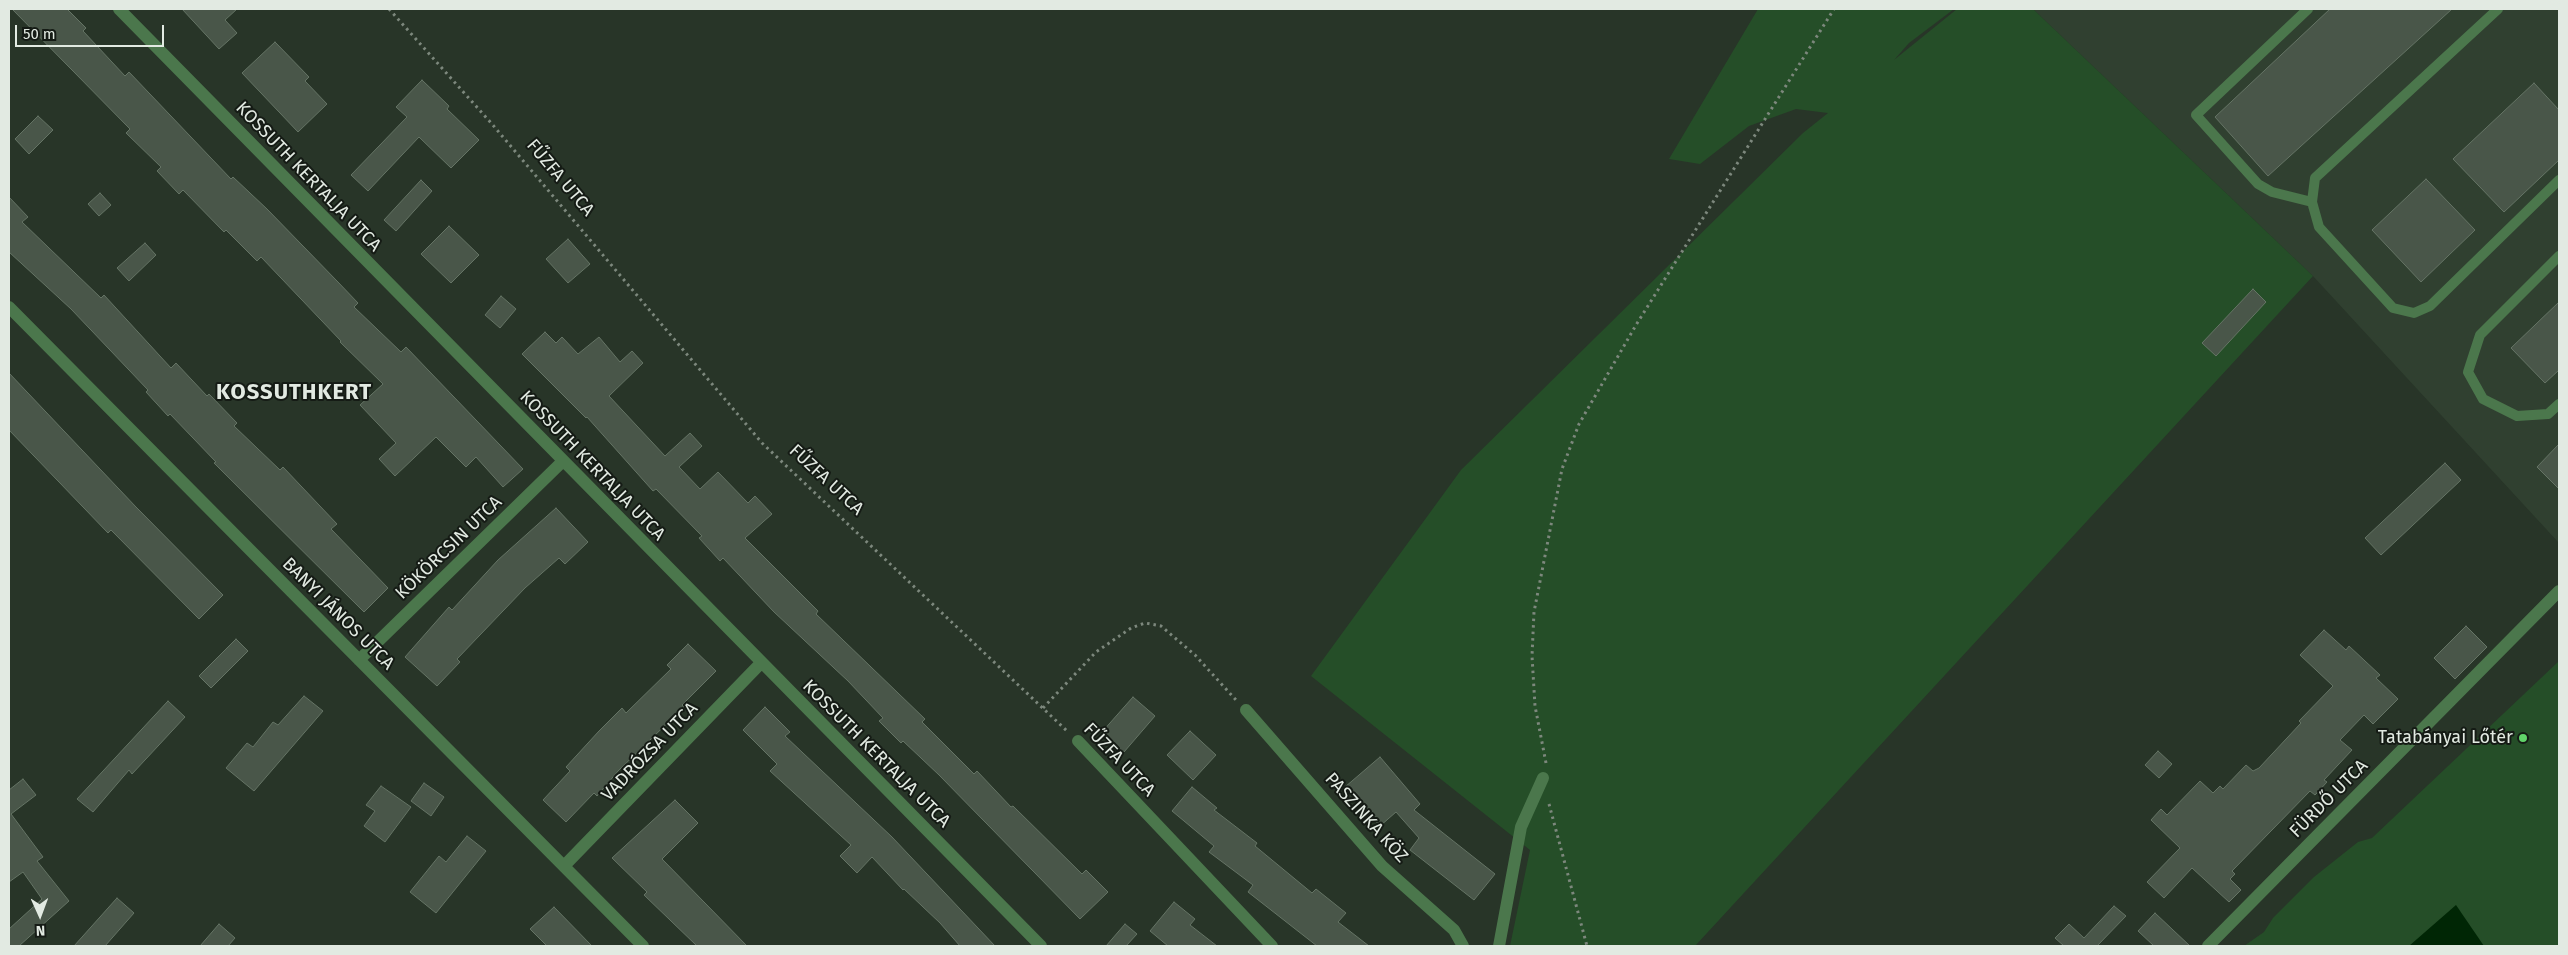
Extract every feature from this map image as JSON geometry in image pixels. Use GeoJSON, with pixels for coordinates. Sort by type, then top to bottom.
{"type":"FeatureCollection","features":[{"type":"Feature","properties":{"kind":"street","name":"KOSSUTH KERTALJA UTCA"},"geometry":{"type":"LineString","coordinates":[[119,9],[1041,946]]}},
{"type":"Feature","properties":{"kind":"street","name":"BANYI JÁNOS UTCA"},"geometry":{"type":"LineString","coordinates":[[9,307],[643,946]]}},
{"type":"Feature","properties":{"kind":"street","name":"KÖKÖRCSIN UTCA"},"geometry":{"type":"LineString","coordinates":[[359,660],[563,461]]}},
{"type":"Feature","properties":{"kind":"street","name":"FÜRDŐ UTCA"},"geometry":{"type":"LineString","coordinates":[[2208,946],[2559,591]]}},
{"type":"Feature","properties":{"kind":"street","name":"VADRÓZSA UTCA"},"geometry":{"type":"LineString","coordinates":[[564,866],[761,663]]}},
{"type":"Feature","properties":{"kind":"street","name":"PASZINKA KÖZ"},"geometry":{"type":"LineString","coordinates":[[1246,710],[1382,866],[1454,930],[1463,946]]}},
{"type":"Feature","properties":{"kind":"street","name":"FŰZFA UTCA"},"geometry":{"type":"LineString","coordinates":[[1078,741],[1272,946]]}},
{"type":"Feature","properties":{"kind":"street"},"geometry":{"type":"LineString","coordinates":[[1499,946],[1521,827],[1543,778]]}},
{"type":"Feature","properties":{"kind":"lane"},"geometry":{"type":"LineString","coordinates":[[2308,9],[2196,115],[2258,184],[2272,192],[2312,202]]}},
{"type":"Feature","properties":{"kind":"lane"},"geometry":{"type":"LineString","coordinates":[[2498,9],[2315,178],[2312,202],[2319,227],[2393,308],[2414,313],[2430,306],[2559,180]]}},
{"type":"Feature","properties":{"kind":"lane"},"geometry":{"type":"LineString","coordinates":[[2559,256],[2480,335],[2468,372],[2483,399],[2517,416],[2548,414],[2559,404]]}},
{"type":"Feature","properties":{"kind":"path","name":"FŰZFA UTCA"},"geometry":{"type":"LineString","coordinates":[[389,9],[492,124],[762,443],[1078,741]]}},
{"type":"Feature","properties":{"kind":"path"},"geometry":{"type":"LineString","coordinates":[[1587,946],[1543,778],[1547,768],[1535,706],[1532,656],[1534,612],[1562,469],[1579,424],[1641,316],[1834,9]]}},
{"type":"Feature","properties":{"kind":"path"},"geometry":{"type":"LineString","coordinates":[[1043,708],[1096,652],[1132,628],[1145,623],[1161,626],[1195,655],[1246,710]]}},
{"type":"Feature","properties":{"kind":"shaded area"},"geometry":{"type":"Polygon","coordinates":[[[1758,9],[1954,9],[1909,43],[1894,60],[1957,9],[2033,9],[2313,276],[1695,946],[1510,946],[1530,850],[1311,676],[1461,470],[1803,133],[1828,113],[1796,109],[1749,126],[1700,164],[1669,159],[1758,9]]]}},
{"type":"Feature","properties":{"kind":"shaded area"},"geometry":{"type":"Polygon","coordinates":[[[2033,9],[2559,9],[2559,543],[2313,276],[2033,9]]]}},
{"type":"Feature","properties":{"kind":"shaded area"},"geometry":{"type":"Polygon","coordinates":[[[2559,661],[2559,946],[2244,946],[2264,932],[2273,918],[2314,877],[2358,842],[2372,838],[2559,661]]]}},
{"type":"Feature","properties":{"kind":"shaded area"},"geometry":{"type":"Polygon","coordinates":[[[2456,905],[2484,946],[2409,946],[2456,905]]]}},
{"type":"Feature","properties":{"kind":"building"},"geometry":{"type":"Polygon","coordinates":[[[12,9],[67,9],[86,28],[83,31],[125,76],[129,72],[231,179],[233,177],[267,209],[337,281],[358,303],[354,307],[401,352],[406,347],[523,469],[503,487],[476,457],[466,467],[436,437],[395,476],[379,459],[396,443],[360,405],[383,384],[340,342],[261,257],[257,261],[226,230],[224,232],[183,190],[179,194],[157,171],[161,167],[126,133],[130,129],[12,9]]]}},
{"type":"Feature","properties":{"kind":"building"},"geometry":{"type":"Polygon","coordinates":[[[182,9],[237,9],[225,20],[237,33],[219,49],[182,9]]]}},
{"type":"Feature","properties":{"kind":"building"},"geometry":{"type":"Polygon","coordinates":[[[2330,9],[2452,9],[2268,176],[2215,117],[2330,9]]]}},
{"type":"Feature","properties":{"kind":"building"},"geometry":{"type":"Polygon","coordinates":[[[275,42],[309,77],[305,81],[327,104],[298,132],[242,73],[275,42]]]}},
{"type":"Feature","properties":{"kind":"building"},"geometry":{"type":"Polygon","coordinates":[[[422,80],[449,106],[447,109],[479,140],[451,168],[419,137],[368,191],[351,175],[407,117],[396,107],[422,80]]]}},
{"type":"Feature","properties":{"kind":"building"},"geometry":{"type":"Polygon","coordinates":[[[2534,83],[2559,110],[2559,160],[2504,212],[2453,159],[2534,83]]]}},
{"type":"Feature","properties":{"kind":"building"},"geometry":{"type":"Polygon","coordinates":[[[38,116],[53,130],[29,154],[15,139],[38,116]]]}},
{"type":"Feature","properties":{"kind":"building"},"geometry":{"type":"Polygon","coordinates":[[[2426,179],[2475,230],[2421,282],[2372,230],[2426,179]]]}},
{"type":"Feature","properties":{"kind":"building"},"geometry":{"type":"Polygon","coordinates":[[[421,180],[432,191],[396,231],[384,220],[421,180]]]}},
{"type":"Feature","properties":{"kind":"building"},"geometry":{"type":"Polygon","coordinates":[[[100,193],[111,205],[99,216],[88,204],[100,193]]]}},
{"type":"Feature","properties":{"kind":"building"},"geometry":{"type":"Polygon","coordinates":[[[9,197],[28,217],[22,222],[101,298],[104,295],[171,368],[176,363],[207,396],[209,394],[237,423],[234,426],[280,470],[283,467],[337,524],[331,529],[388,588],[364,612],[214,463],[216,462],[170,414],[168,416],[146,392],[148,390],[71,309],[9,252],[9,197]]]}},
{"type":"Feature","properties":{"kind":"building"},"geometry":{"type":"Polygon","coordinates":[[[449,226],[479,255],[451,283],[421,254],[449,226]]]}},
{"type":"Feature","properties":{"kind":"building"},"geometry":{"type":"Polygon","coordinates":[[[568,239],[590,264],[568,283],[546,259],[568,239]]]}},
{"type":"Feature","properties":{"kind":"building"},"geometry":{"type":"Polygon","coordinates":[[[145,243],[156,255],[129,281],[117,268],[145,243]]]}},
{"type":"Feature","properties":{"kind":"building"},"geometry":{"type":"Polygon","coordinates":[[[2253,289],[2266,302],[2216,356],[2202,343],[2253,289]]]}},
{"type":"Feature","properties":{"kind":"building"},"geometry":{"type":"Polygon","coordinates":[[[501,296],[516,309],[500,328],[485,315],[501,296]]]}},
{"type":"Feature","properties":{"kind":"building"},"geometry":{"type":"Polygon","coordinates":[[[2559,302],[2559,370],[2545,383],[2511,348],[2559,302]]]}},
{"type":"Feature","properties":{"kind":"building"},"geometry":{"type":"Polygon","coordinates":[[[545,332],[556,343],[562,337],[578,354],[599,337],[620,362],[632,351],[643,363],[609,396],[665,456],[690,433],[702,446],[679,467],[700,489],[718,472],[748,503],[755,496],[772,514],[745,538],[818,611],[816,614],[925,719],[922,722],[974,774],[977,771],[1011,807],[1013,806],[1082,874],[1086,870],[1108,892],[1080,919],[939,775],[903,741],[901,743],[879,721],[883,718],[848,681],[774,612],[723,558],[720,561],[699,538],[702,536],[656,489],[653,491],[587,417],[522,354],[545,332]]]}},
{"type":"Feature","properties":{"kind":"building"},"geometry":{"type":"Polygon","coordinates":[[[9,373],[136,507],[223,595],[199,619],[111,530],[108,533],[9,430],[9,373]]]}},
{"type":"Feature","properties":{"kind":"building"},"geometry":{"type":"Polygon","coordinates":[[[2559,444],[2559,489],[2537,467],[2559,444]]]}},
{"type":"Feature","properties":{"kind":"building"},"geometry":{"type":"Polygon","coordinates":[[[2445,463],[2461,480],[2381,555],[2365,538],[2445,463]]]}},
{"type":"Feature","properties":{"kind":"building"},"geometry":{"type":"Polygon","coordinates":[[[556,508],[588,542],[565,564],[559,558],[525,588],[457,659],[460,662],[437,686],[405,657],[449,607],[452,610],[498,560],[556,508]]]}},
{"type":"Feature","properties":{"kind":"building"},"geometry":{"type":"Polygon","coordinates":[[[2466,626],[2487,647],[2455,679],[2434,658],[2466,626]]]}},
{"type":"Feature","properties":{"kind":"building"},"geometry":{"type":"Polygon","coordinates":[[[2324,630],[2346,650],[2349,646],[2380,675],[2376,678],[2398,699],[2373,724],[2364,715],[2340,740],[2352,750],[2324,780],[2327,782],[2315,795],[2310,791],[2232,871],[2235,874],[2230,879],[2241,890],[2229,902],[2192,868],[2164,898],[2147,882],[2180,848],[2151,820],[2161,809],[2167,815],[2200,781],[2213,793],[2220,786],[2223,789],[2246,765],[2253,771],[2259,768],[2301,723],[2299,721],[2333,686],[2300,655],[2324,630]]]}},
{"type":"Feature","properties":{"kind":"building"},"geometry":{"type":"Polygon","coordinates":[[[236,639],[248,651],[211,688],[199,676],[236,639]]]}},
{"type":"Feature","properties":{"kind":"building"},"geometry":{"type":"Polygon","coordinates":[[[688,644],[716,671],[682,705],[684,707],[618,771],[597,796],[594,793],[566,822],[543,800],[570,771],[566,767],[599,731],[622,708],[626,713],[671,669],[667,665],[688,644]]]}},
{"type":"Feature","properties":{"kind":"building"},"geometry":{"type":"Polygon","coordinates":[[[304,696],[323,711],[254,791],[226,768],[247,743],[253,747],[273,722],[278,725],[304,696]]]}},
{"type":"Feature","properties":{"kind":"building"},"geometry":{"type":"Polygon","coordinates":[[[1133,697],[1155,716],[1124,752],[1102,732],[1133,697]]]}},
{"type":"Feature","properties":{"kind":"building"},"geometry":{"type":"Polygon","coordinates":[[[168,701],[185,717],[132,774],[129,770],[93,812],[77,799],[168,701]]]}},
{"type":"Feature","properties":{"kind":"building"},"geometry":{"type":"Polygon","coordinates":[[[765,707],[790,732],[785,736],[892,837],[995,946],[960,946],[940,923],[903,890],[872,857],[857,873],[840,856],[851,845],[770,771],[777,764],[743,730],[765,707]]]}},
{"type":"Feature","properties":{"kind":"building"},"geometry":{"type":"Polygon","coordinates":[[[1190,731],[1216,755],[1193,780],[1167,755],[1190,731]]]}},
{"type":"Feature","properties":{"kind":"building"},"geometry":{"type":"Polygon","coordinates":[[[2158,751],[2172,764],[2159,778],[2145,765],[2158,751]]]}},
{"type":"Feature","properties":{"kind":"building"},"geometry":{"type":"Polygon","coordinates":[[[1380,757],[1420,804],[1414,810],[1495,874],[1474,900],[1410,850],[1419,838],[1396,812],[1380,826],[1345,787],[1380,757]]]}},
{"type":"Feature","properties":{"kind":"building"},"geometry":{"type":"Polygon","coordinates":[[[23,779],[36,795],[11,814],[43,857],[37,861],[69,901],[19,946],[9,946],[9,929],[42,899],[23,872],[9,882],[9,790],[23,779]]]}},
{"type":"Feature","properties":{"kind":"building"},"geometry":{"type":"Polygon","coordinates":[[[424,783],[444,797],[431,816],[411,801],[424,783]]]}},
{"type":"Feature","properties":{"kind":"building"},"geometry":{"type":"Polygon","coordinates":[[[381,786],[411,807],[385,842],[364,826],[375,811],[366,805],[381,786]]]}},
{"type":"Feature","properties":{"kind":"building"},"geometry":{"type":"Polygon","coordinates":[[[1192,787],[1217,808],[1214,810],[1257,843],[1255,846],[1312,893],[1316,889],[1346,913],[1338,922],[1369,946],[1317,946],[1248,892],[1253,885],[1209,852],[1214,846],[1172,811],[1192,787]]]}},
{"type":"Feature","properties":{"kind":"building"},"geometry":{"type":"Polygon","coordinates":[[[675,800],[698,823],[662,859],[747,946],[697,946],[644,895],[647,892],[612,858],[675,800]]]}},
{"type":"Feature","properties":{"kind":"building"},"geometry":{"type":"Polygon","coordinates":[[[467,836],[486,851],[436,913],[410,892],[439,856],[446,862],[467,836]]]}},
{"type":"Feature","properties":{"kind":"building"},"geometry":{"type":"Polygon","coordinates":[[[117,898],[134,913],[105,946],[74,946],[117,898]]]}},
{"type":"Feature","properties":{"kind":"building"},"geometry":{"type":"Polygon","coordinates":[[[1174,902],[1195,919],[1190,925],[1217,946],[1168,946],[1150,931],[1174,902]]]}},
{"type":"Feature","properties":{"kind":"building"},"geometry":{"type":"Polygon","coordinates":[[[2114,906],[2126,916],[2097,946],[2064,946],[2055,938],[2069,924],[2084,938],[2114,906]]]}},
{"type":"Feature","properties":{"kind":"building"},"geometry":{"type":"Polygon","coordinates":[[[554,907],[592,946],[547,946],[530,929],[554,907]]]}},
{"type":"Feature","properties":{"kind":"building"},"geometry":{"type":"Polygon","coordinates":[[[2155,913],[2190,946],[2154,946],[2138,931],[2155,913]]]}},
{"type":"Feature","properties":{"kind":"building"},"geometry":{"type":"Polygon","coordinates":[[[219,924],[235,938],[228,946],[200,946],[219,924]]]}},
{"type":"Feature","properties":{"kind":"building"},"geometry":{"type":"Polygon","coordinates":[[[1125,924],[1137,934],[1126,946],[1106,946],[1125,924]]]}},
{"type":"Feature","properties":{"kind":"place","name":"Tatabányai Lőtér"},"geometry":{"type":"Point","coordinates":[2523,738]}},
{"type":"Feature","properties":{"kind":"district","name":"KOSSUTHKERT"},"geometry":{"type":"Point","coordinates":[294,393]}}]}
